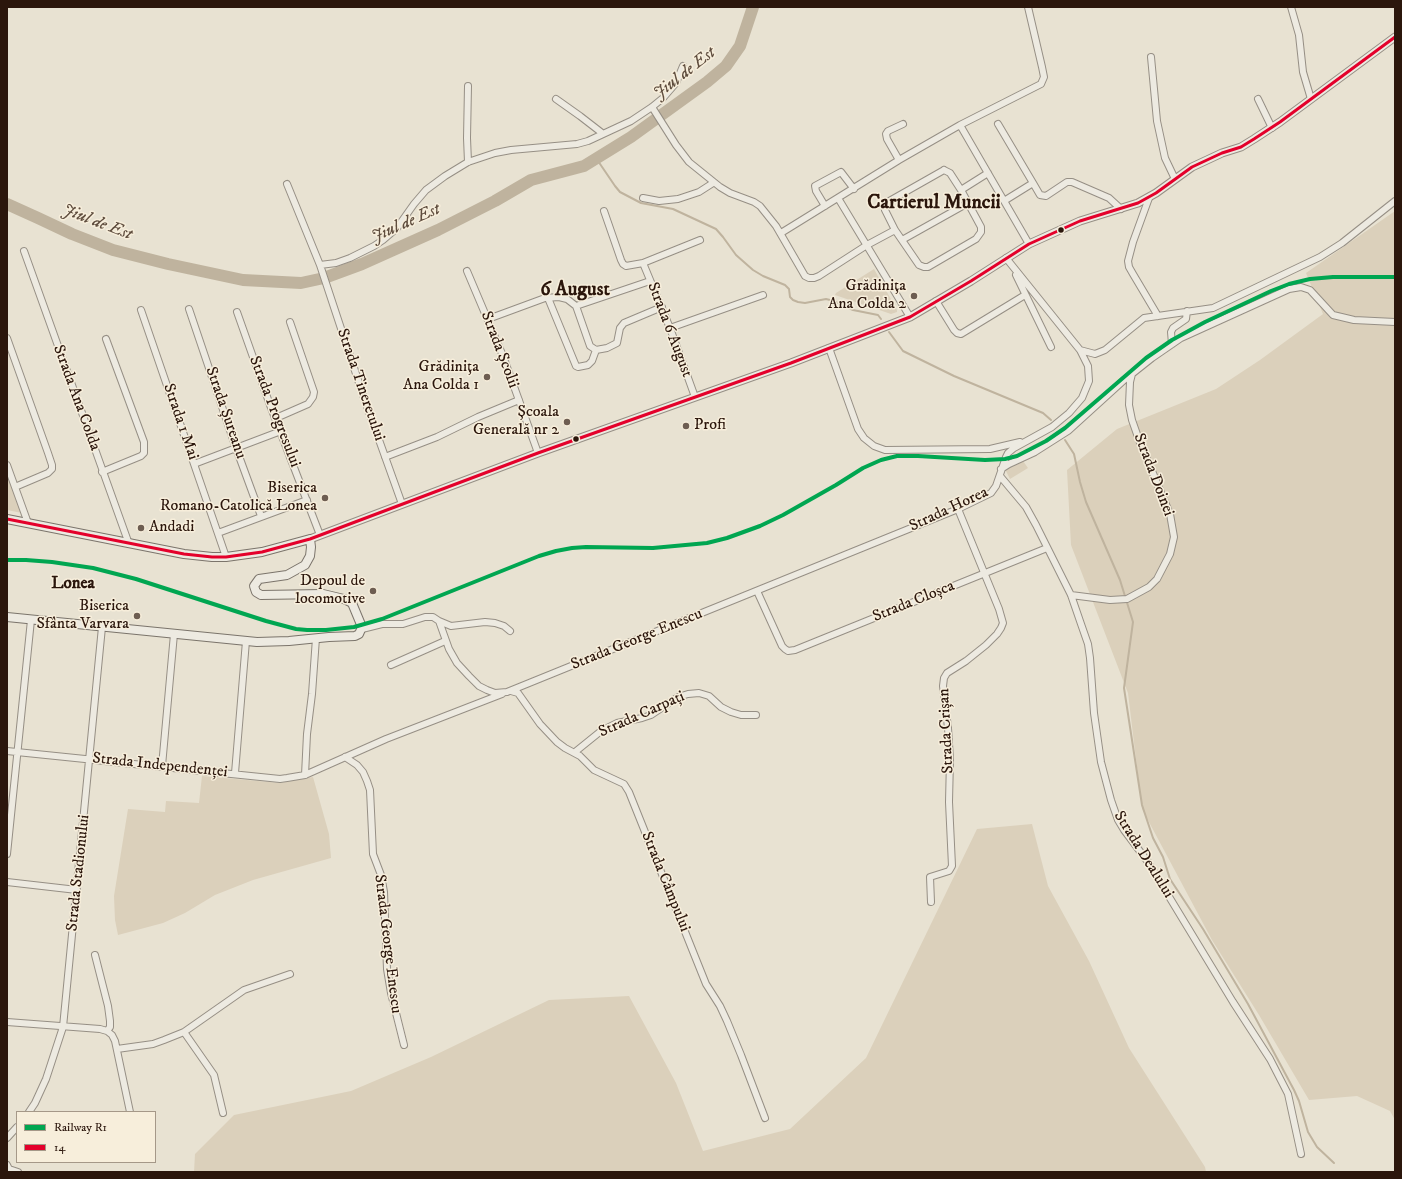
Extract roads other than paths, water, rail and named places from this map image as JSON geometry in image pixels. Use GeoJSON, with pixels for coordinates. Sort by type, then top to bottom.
{"type":"FeatureCollection","features":[{"type":"Feature","properties":{"kind":"main road"},"geometry":{"type":"LineString","coordinates":[[7,519],[128,544],[199,556],[226,557],[262,552],[310,539],[311,552],[309,560],[305,565],[287,575],[259,579],[254,586],[256,592],[261,595],[323,594],[344,599],[352,603],[362,625],[362,629],[359,634],[355,636],[280,642],[246,641],[7,617]]}},
{"type":"Feature","properties":{"kind":"street"},"geometry":{"type":"LineString","coordinates":[[781,233],[899,160],[960,125],[1041,84],[1044,77],[1028,7]]}},
{"type":"Feature","properties":{"kind":"street"},"geometry":{"type":"LineString","coordinates":[[1290,7],[1299,35],[1303,72],[1311,99]]}},
{"type":"Feature","properties":{"kind":"street"},"geometry":{"type":"LineString","coordinates":[[310,539],[538,452],[695,397],[910,317],[1029,244],[1080,221],[1121,209],[1149,198],[1192,167],[1241,146],[1272,128],[1395,37]]}},
{"type":"Feature","properties":{"kind":"street"},"geometry":{"type":"LineString","coordinates":[[1151,57],[1157,121],[1165,158],[1175,179]]}},
{"type":"Feature","properties":{"kind":"street"},"geometry":{"type":"LineString","coordinates":[[321,267],[350,258],[383,240],[397,228],[426,190],[468,162],[495,153],[512,150],[577,144],[588,141],[602,133],[623,125],[652,107],[663,98],[673,86],[683,66]]}},
{"type":"Feature","properties":{"kind":"street"},"geometry":{"type":"LineString","coordinates":[[468,86],[468,162]]}},
{"type":"Feature","properties":{"kind":"street"},"geometry":{"type":"LineString","coordinates":[[556,99],[602,133]]}},
{"type":"Feature","properties":{"kind":"street"},"geometry":{"type":"LineString","coordinates":[[1258,99],[1272,128]]}},
{"type":"Feature","properties":{"kind":"street"},"geometry":{"type":"LineString","coordinates":[[652,107],[682,154],[689,162],[713,182],[730,193],[754,202],[760,206],[781,233],[805,276],[809,278],[819,276],[867,245],[895,230]]}},
{"type":"Feature","properties":{"kind":"street"},"geometry":{"type":"LineString","coordinates":[[899,160],[887,139],[886,134],[888,131],[903,124]]}},
{"type":"Feature","properties":{"kind":"street"},"geometry":{"type":"LineString","coordinates":[[998,124],[1040,195],[1046,196],[1067,182],[1072,182],[1109,198],[1121,209]]}},
{"type":"Feature","properties":{"kind":"street"},"geometry":{"type":"LineString","coordinates":[[960,125],[1029,244]]}},
{"type":"Feature","properties":{"kind":"street"},"geometry":{"type":"LineString","coordinates":[[944,170],[950,173],[961,190],[981,227],[980,235],[928,267],[919,265],[895,230],[884,207],[885,203],[944,170]]}},
{"type":"Feature","properties":{"kind":"street"},"geometry":{"type":"LineString","coordinates":[[825,206],[816,191],[816,186],[842,172],[854,189]]}},
{"type":"Feature","properties":{"kind":"street"},"geometry":{"type":"LineString","coordinates":[[961,190],[988,173]]}},
{"type":"Feature","properties":{"kind":"street"},"geometry":{"type":"LineString","coordinates":[[643,198],[659,201],[678,199],[699,192],[713,182]]}},
{"type":"Feature","properties":{"kind":"street"},"geometry":{"type":"LineString","coordinates":[[1004,201],[1033,183]]}},
{"type":"Feature","properties":{"kind":"street","name":"Strada Tineretului"},"geometry":{"type":"LineString","coordinates":[[286,184],[321,267],[364,398],[402,504]]}},
{"type":"Feature","properties":{"kind":"street"},"geometry":{"type":"LineString","coordinates":[[838,198],[910,317]]}},
{"type":"Feature","properties":{"kind":"street"},"geometry":{"type":"LineString","coordinates":[[1149,198],[1133,242],[1128,261],[1129,267],[1158,316]]}},
{"type":"Feature","properties":{"kind":"street"},"geometry":{"type":"LineString","coordinates":[[1080,350],[1095,354],[1105,350],[1144,318],[1213,308],[1320,257],[1342,243],[1395,201]]}},
{"type":"Feature","properties":{"kind":"street"},"geometry":{"type":"LineString","coordinates":[[902,240],[968,203]]}},
{"type":"Feature","properties":{"kind":"street"},"geometry":{"type":"LineString","coordinates":[[604,211],[623,264],[626,266],[643,263],[700,240]]}},
{"type":"Feature","properties":{"kind":"street","name":"Strada Ana Colda"},"geometry":{"type":"LineString","coordinates":[[24,251],[128,544]]}},
{"type":"Feature","properties":{"kind":"street"},"geometry":{"type":"LineString","coordinates":[[1006,258],[1050,347]]}},
{"type":"Feature","properties":{"kind":"street","name":"Strada 6 August"},"geometry":{"type":"LineString","coordinates":[[643,263],[670,328],[695,397]]}},
{"type":"Feature","properties":{"kind":"street","name":"Strada Horea"},"geometry":{"type":"LineString","coordinates":[[757,591],[958,509],[991,493],[996,486],[1008,452],[1052,427],[1069,413],[1082,398],[1088,381],[1088,366],[1080,350],[1011,266]]}},
{"type":"Feature","properties":{"kind":"street","name":"Strada Școlii"},"geometry":{"type":"LineString","coordinates":[[467,271],[488,319],[538,452]]}},
{"type":"Feature","properties":{"kind":"street"},"geometry":{"type":"LineString","coordinates":[[576,306],[650,281]]}},
{"type":"Feature","properties":{"kind":"street"},"geometry":{"type":"LineString","coordinates":[[1001,469],[1035,452],[1068,431],[1095,405],[1132,374],[1181,338],[1289,288],[1301,287],[1310,290],[1333,315],[1354,320],[1395,322]]}},
{"type":"Feature","properties":{"kind":"street"},"geometry":{"type":"LineString","coordinates":[[670,328],[763,295]]}},
{"type":"Feature","properties":{"kind":"street"},"geometry":{"type":"LineString","coordinates":[[936,301],[954,330],[960,334],[1025,295]]}},
{"type":"Feature","properties":{"kind":"street"},"geometry":{"type":"LineString","coordinates":[[488,319],[548,298],[559,297],[567,299],[576,306],[590,346],[596,350],[607,348],[617,343],[620,328],[624,323],[662,308]]}},
{"type":"Feature","properties":{"kind":"street"},"geometry":{"type":"LineString","coordinates":[[548,298],[576,366],[588,365],[592,362],[596,350]]}},
{"type":"Feature","properties":{"kind":"street","name":"Strada Șureanu"},"geometry":{"type":"LineString","coordinates":[[190,309],[236,448],[262,516]]}},
{"type":"Feature","properties":{"kind":"street","name":"Strada 1 Mai"},"geometry":{"type":"LineString","coordinates":[[141,310],[226,557]]}},
{"type":"Feature","properties":{"kind":"street"},"geometry":{"type":"LineString","coordinates":[[1172,344],[1171,332],[1173,328],[1186,319],[1188,311]]}},
{"type":"Feature","properties":{"kind":"street","name":"Strada Progresului"},"geometry":{"type":"LineString","coordinates":[[237,312],[320,535]]}},
{"type":"Feature","properties":{"kind":"street"},"geometry":{"type":"LineString","coordinates":[[276,418],[308,404],[313,398],[314,392],[290,322]]}},
{"type":"Feature","properties":{"kind":"street"},"geometry":{"type":"LineString","coordinates":[[8,338],[52,465],[52,469],[48,473],[15,486]]}},
{"type":"Feature","properties":{"kind":"street"},"geometry":{"type":"LineString","coordinates":[[102,472],[141,456],[144,453],[144,442],[106,340]]}},
{"type":"Feature","properties":{"kind":"street"},"geometry":{"type":"LineString","coordinates":[[829,348],[858,428],[864,438],[874,446],[885,450],[990,449],[1032,439]]}},
{"type":"Feature","properties":{"kind":"street","name":"Strada Doinei"},"geometry":{"type":"LineString","coordinates":[[1071,595],[1110,600],[1126,599],[1149,587],[1156,579],[1170,554],[1174,537],[1170,514],[1138,440],[1132,420],[1129,405],[1132,374]]}},
{"type":"Feature","properties":{"kind":"street"},"geometry":{"type":"LineString","coordinates":[[385,457],[437,437],[478,417],[519,400]]}},
{"type":"Feature","properties":{"kind":"street"},"geometry":{"type":"LineString","coordinates":[[194,464],[281,431]]}},
{"type":"Feature","properties":{"kind":"street"},"geometry":{"type":"LineString","coordinates":[[7,465],[28,523]]}},
{"type":"Feature","properties":{"kind":"street","name":"Strada Dealului"},"geometry":{"type":"LineString","coordinates":[[1000,476],[1026,507],[1036,525],[1071,595],[1088,644],[1092,674],[1094,713],[1101,762],[1118,820],[1152,868],[1233,1002],[1270,1059],[1288,1094],[1300,1154]]}},
{"type":"Feature","properties":{"kind":"street"},"geometry":{"type":"LineString","coordinates":[[218,532],[307,500]]}},
{"type":"Feature","properties":{"kind":"street","name":"Strada Crișan"},"geometry":{"type":"LineString","coordinates":[[932,902],[930,877],[949,870],[952,866],[949,802],[950,759],[943,686],[944,678],[947,673],[966,661],[986,645],[997,634],[1003,623],[999,609],[958,509]]}},
{"type":"Feature","properties":{"kind":"street","name":"Strada Cloșca"},"geometry":{"type":"LineString","coordinates":[[757,591],[782,646],[785,649],[795,650],[1048,548]]}},
{"type":"Feature","properties":{"kind":"street","name":"Strada George Enescu"},"geometry":{"type":"LineString","coordinates":[[312,771],[386,739],[757,591]]}},
{"type":"Feature","properties":{"kind":"street"},"geometry":{"type":"LineString","coordinates":[[362,629],[382,624],[402,624],[430,616],[435,617],[439,622],[445,641],[457,663],[479,686],[495,693],[511,690]]}},
{"type":"Feature","properties":{"kind":"street"},"geometry":{"type":"LineString","coordinates":[[7,854],[31,620]]}},
{"type":"Feature","properties":{"kind":"street"},"geometry":{"type":"LineString","coordinates":[[439,622],[451,626],[484,622],[495,623],[504,626],[510,631]]}},
{"type":"Feature","properties":{"kind":"street","name":"Strada Stadionului"},"geometry":{"type":"LineString","coordinates":[[30,1111],[46,1079],[63,1027],[102,627]]}},
{"type":"Feature","properties":{"kind":"street"},"geometry":{"type":"LineString","coordinates":[[162,766],[174,634]]}},
{"type":"Feature","properties":{"kind":"street"},"geometry":{"type":"LineString","coordinates":[[305,775],[307,734],[312,694],[316,638]]}},
{"type":"Feature","properties":{"kind":"street"},"geometry":{"type":"LineString","coordinates":[[235,774],[246,641]]}},
{"type":"Feature","properties":{"kind":"street"},"geometry":{"type":"LineString","coordinates":[[391,665],[445,641]]}},
{"type":"Feature","properties":{"kind":"street","name":"Strada Câmpului"},"geometry":{"type":"LineString","coordinates":[[511,690],[518,693],[540,724],[553,738],[565,748],[575,752],[594,770],[624,784],[629,792],[706,984],[727,1021],[765,1118]]}},
{"type":"Feature","properties":{"kind":"street","name":"Strada Carpați"},"geometry":{"type":"LineString","coordinates":[[575,752],[601,731],[617,723],[651,715],[678,697],[688,694],[699,693],[709,696],[721,706],[736,714],[756,715]]}},
{"type":"Feature","properties":{"kind":"street","name":"Strada Independenței"},"geometry":{"type":"LineString","coordinates":[[7,751],[280,778],[305,775],[312,771]]}},
{"type":"Feature","properties":{"kind":"street","name":"Strada George Enescu"},"geometry":{"type":"LineString","coordinates":[[345,756],[357,765],[363,772],[368,781],[370,790],[373,854],[381,875],[384,892],[386,951],[389,981],[398,1026],[404,1046]]}},
{"type":"Feature","properties":{"kind":"street"},"geometry":{"type":"LineString","coordinates":[[7,882],[77,890]]}},
{"type":"Feature","properties":{"kind":"street"},"geometry":{"type":"LineString","coordinates":[[95,954],[109,1013],[110,1027],[107,1031]]}},
{"type":"Feature","properties":{"kind":"street"},"geometry":{"type":"LineString","coordinates":[[117,1049],[153,1044],[184,1032],[234,995],[290,974]]}},
{"type":"Feature","properties":{"kind":"street"},"geometry":{"type":"LineString","coordinates":[[7,1022],[92,1029],[107,1031],[112,1034],[117,1049],[130,1111]]}},
{"type":"Feature","properties":{"kind":"street"},"geometry":{"type":"LineString","coordinates":[[184,1032],[214,1075],[223,1113]]}},
{"type":"Feature","properties":{"kind":"street"},"geometry":{"type":"LineString","coordinates":[[7,1138],[16,1128]]}},
{"type":"Feature","properties":{"kind":"street"},"geometry":{"type":"LineString","coordinates":[[7,1165],[9,1169],[18,1172]]}},
{"type":"Feature","properties":{"kind":"waterway","name":"Jiul de Est"},"geometry":{"type":"LineString","coordinates":[[7,204],[72,234],[113,250],[168,264],[243,280],[301,283],[324,278],[362,264],[438,230],[495,201],[531,180],[584,166],[631,137],[707,82],[726,66],[740,46],[753,7]]}},
{"type":"Feature","properties":{"kind":"waterway"},"geometry":{"type":"LineString","coordinates":[[596,158],[620,192],[641,203],[673,209],[716,229],[736,255],[753,270],[785,285],[789,289],[790,297],[793,300],[805,303],[826,299],[853,310],[878,315],[881,319]]}},
{"type":"Feature","properties":{"kind":"waterway"},"geometry":{"type":"LineString","coordinates":[[889,332],[903,351],[954,376],[1043,413],[1051,420]]}},
{"type":"Feature","properties":{"kind":"waterway"},"geometry":{"type":"LineString","coordinates":[[1065,440],[1074,454],[1086,502],[1120,580],[1133,622],[1124,688],[1142,805],[1153,838],[1163,857],[1170,879],[1203,929],[1248,1004],[1294,1090],[1299,1101],[1308,1132],[1317,1147],[1334,1163]]}},
{"type":"Feature","properties":{"kind":"rail line","name":"R1"},"geometry":{"type":"LineString","coordinates":[[7,560],[52,562],[93,568],[136,579],[266,621],[296,629],[326,630],[354,627],[382,619],[539,556],[556,551],[586,547],[653,548],[707,543],[727,538],[760,526],[783,515],[863,468],[881,460],[897,456],[985,460],[1005,459],[1017,456],[1046,441],[1065,428],[1146,358],[1172,340],[1205,322],[1271,291],[1289,284],[1310,279],[1333,277],[1395,277]]}},
{"type":"Feature","properties":{"kind":"place","name":"Grădinița Ana Colda 2"},"geometry":{"type":"Point","coordinates":[914,296]}},
{"type":"Feature","properties":{"kind":"place","name":"Grădinița Ana Colda 1"},"geometry":{"type":"Point","coordinates":[487,377]}},
{"type":"Feature","properties":{"kind":"place","name":"Școala Generală nr 2"},"geometry":{"type":"Point","coordinates":[567,422]}},
{"type":"Feature","properties":{"kind":"place","name":"Profi"},"geometry":{"type":"Point","coordinates":[686,426]}},
{"type":"Feature","properties":{"kind":"place","name":"Biserica Romano-Catolică Lonea"},"geometry":{"type":"Point","coordinates":[325,498]}},
{"type":"Feature","properties":{"kind":"place","name":"Andadi"},"geometry":{"type":"Point","coordinates":[141,528]}},
{"type":"Feature","properties":{"kind":"place","name":"Depoul de locomotive"},"geometry":{"type":"Point","coordinates":[373,591]}},
{"type":"Feature","properties":{"kind":"place","name":"Biserica Sfânta Varvara"},"geometry":{"type":"Point","coordinates":[137,616]}},
{"type":"Feature","properties":{"kind":"district","name":"Cartierul Muncii"},"geometry":{"type":"Point","coordinates":[934,204]}},
{"type":"Feature","properties":{"kind":"district","name":"6 August"},"geometry":{"type":"Point","coordinates":[575,291]}},
{"type":"Feature","properties":{"kind":"district","name":"Lonea"},"geometry":{"type":"Point","coordinates":[73,584]}}]}
